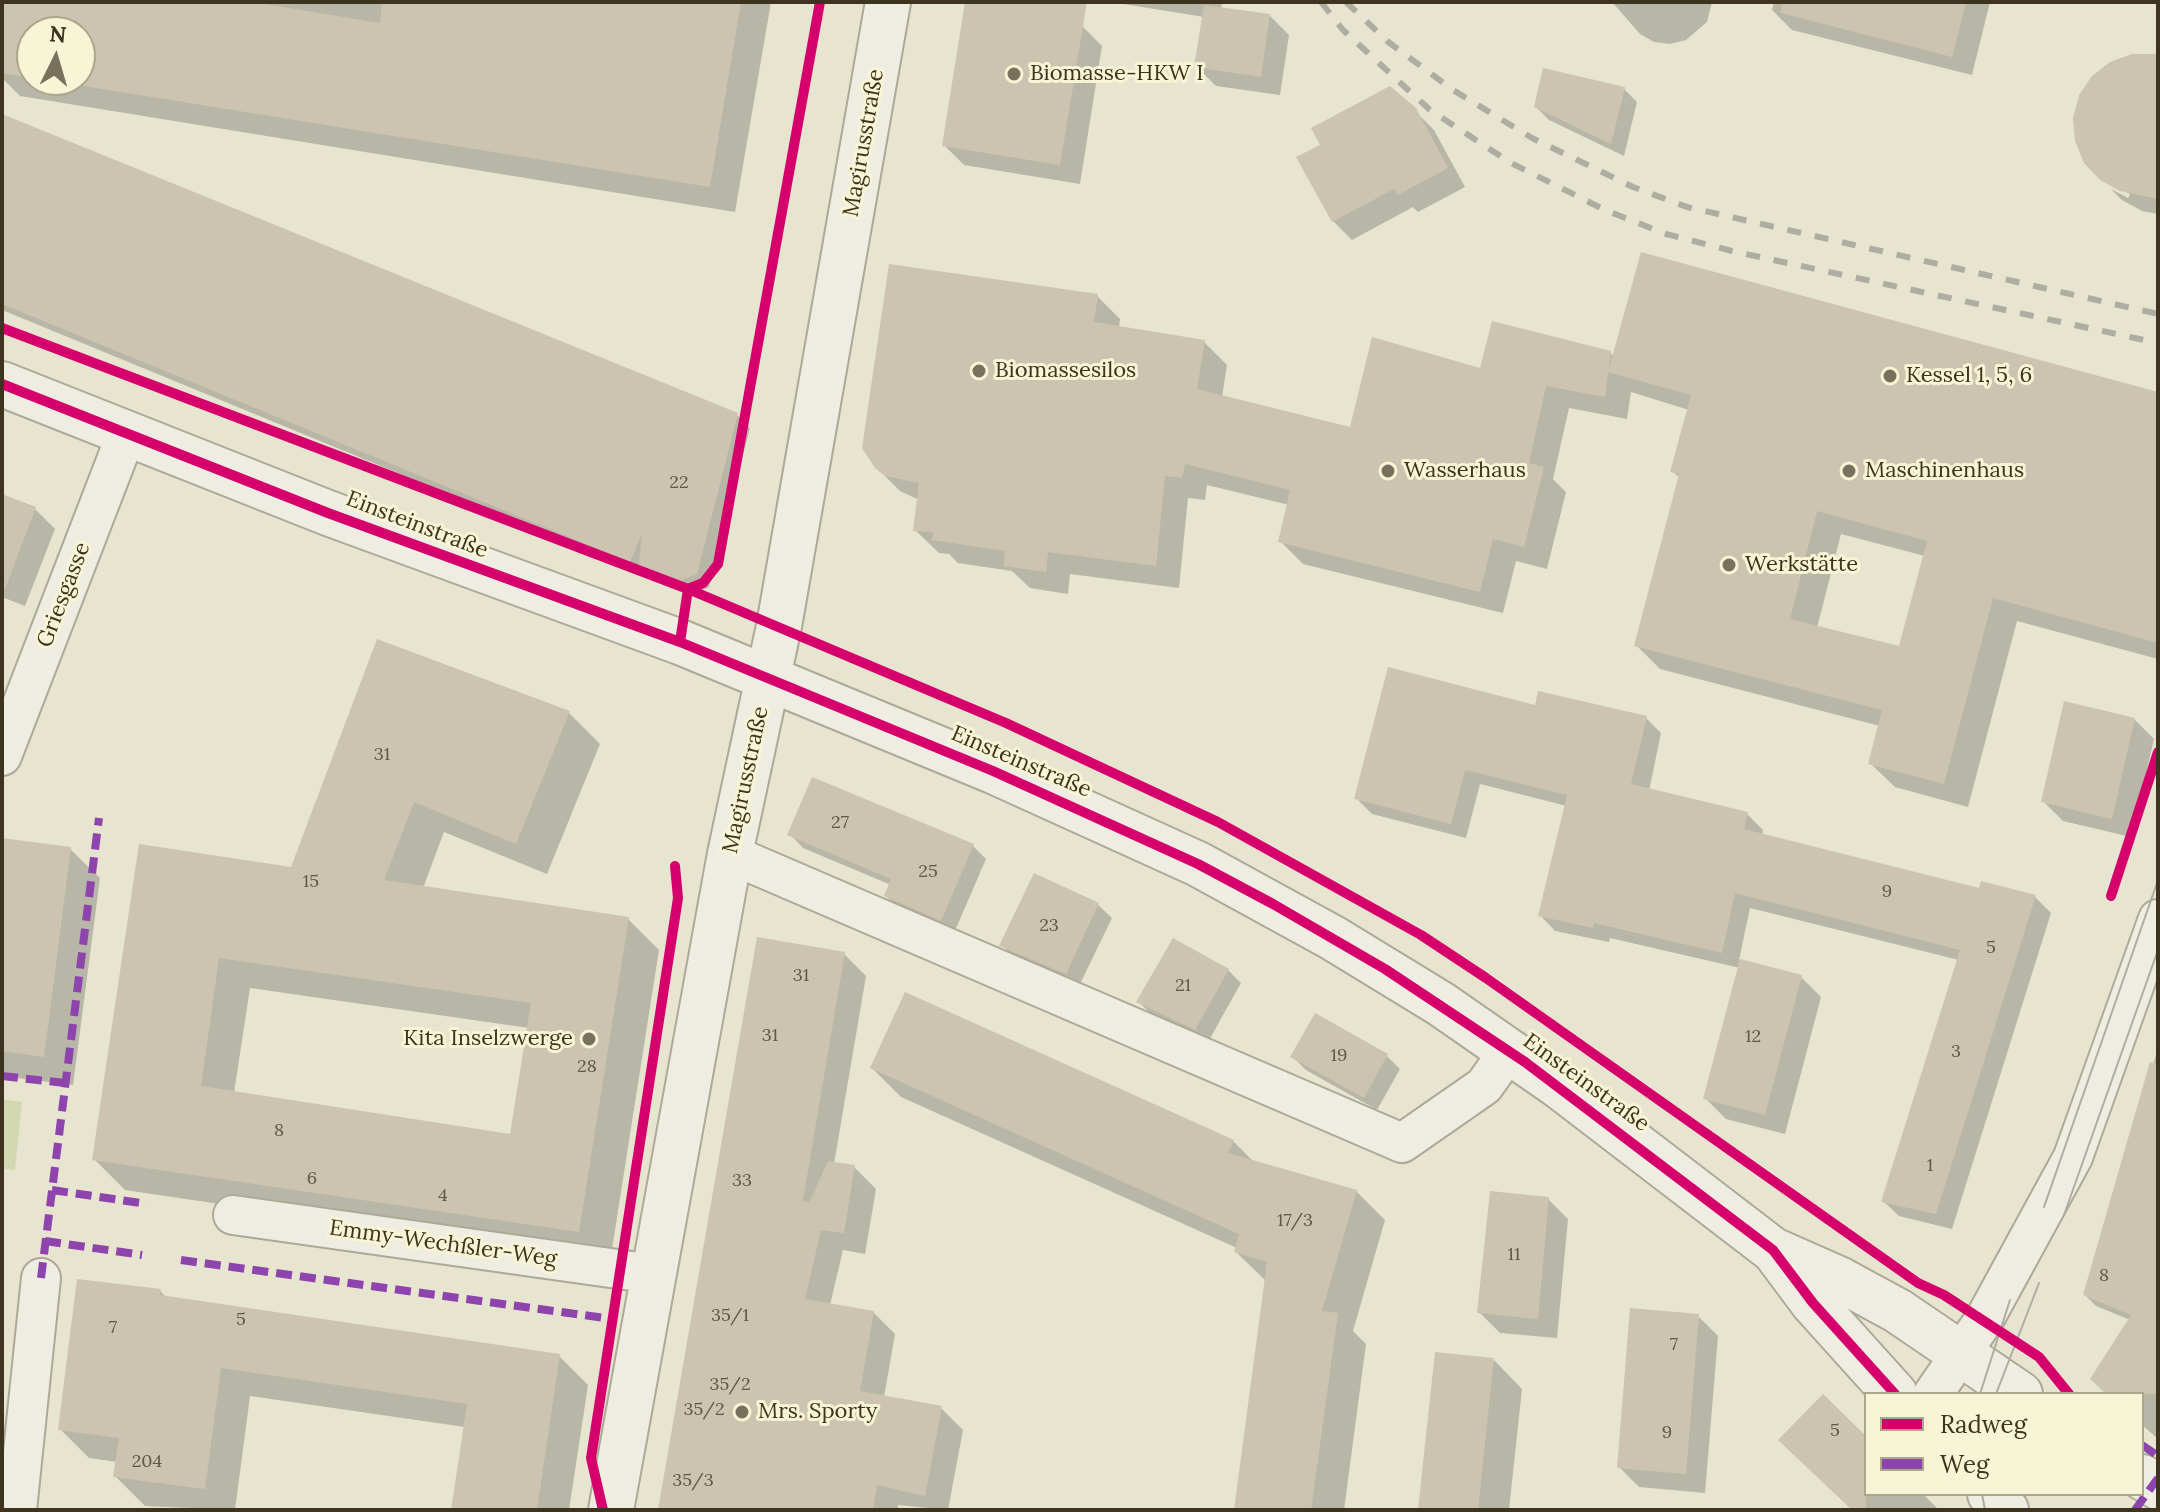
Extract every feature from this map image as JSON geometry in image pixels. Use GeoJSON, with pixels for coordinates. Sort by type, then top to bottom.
{"type":"FeatureCollection","features":[{"type":"Feature","properties":{"kind":"street","name":"Magirusstraße"},"geometry":{"type":"LineString","coordinates":[[611,1510],[730,854],[768,679],[888,2]]}},
{"type":"Feature","properties":{"kind":"street","name":"Einsteinstraße"},"geometry":{"type":"LineString","coordinates":[[2,384],[429,551],[680,642],[993,771],[1198,864],[1346,946],[1509,1051],[1773,1250],[1841,1280],[1898,1311],[2017,1392]]}},
{"type":"Feature","properties":{"kind":"street","name":"Griesgasse"},"geometry":{"type":"LineString","coordinates":[[2,756],[126,435]]}},
{"type":"Feature","properties":{"kind":"street","name":"Einsteinstraße"},"geometry":{"type":"LineString","coordinates":[[730,854],[1402,1143],[1484,1086],[1509,1051]]}},
{"type":"Feature","properties":{"kind":"street"},"geometry":{"type":"LineString","coordinates":[[1935,1392],[1963,1356],[2073,1157],[2158,919]]}},
{"type":"Feature","properties":{"kind":"street","name":"Emmy-Wechßler-Weg"},"geometry":{"type":"LineString","coordinates":[[233,1215],[653,1274]]}},
{"type":"Feature","properties":{"kind":"street","name":"Einsteinstraße"},"geometry":{"type":"LineString","coordinates":[[1773,1250],[1813,1303],[1893,1392]]}},
{"type":"Feature","properties":{"kind":"street"},"geometry":{"type":"LineString","coordinates":[[17,1510],[41,1278]]}},
{"type":"Feature","properties":{"kind":"green space"},"geometry":{"type":"Polygon","coordinates":[[[2,1099],[22,1102],[15,1170],[2,1169],[2,1099]]]}},
{"type":"Feature","properties":{"kind":"building"},"geometry":{"type":"Polygon","coordinates":[[[2,2],[253,2],[380,23],[382,2],[741,2],[710,187],[96,88],[96,16],[16,16],[16,75],[2,73],[2,2]]]}},
{"type":"Feature","properties":{"kind":"building","name":"Biomasse-HKW I"},"geometry":{"type":"Polygon","coordinates":[[[965,2],[1087,2],[1060,165],[942,146],[965,2]]]}},
{"type":"Feature","properties":{"kind":"building"},"geometry":{"type":"Polygon","coordinates":[[[1782,2],[1966,2],[1952,57],[1781,13],[1782,2]]]}},
{"type":"Feature","properties":{"kind":"building"},"geometry":{"type":"Polygon","coordinates":[[[1204,5],[1270,14],[1261,77],[1194,67],[1204,5]]]}},
{"type":"Feature","properties":{"kind":"building"},"geometry":{"type":"Polygon","coordinates":[[[2132,54],[2158,54],[2158,199],[2120,191],[2100,180],[2084,163],[2075,141],[2073,118],[2079,95],[2092,76],[2110,62],[2132,54]]]}},
{"type":"Feature","properties":{"kind":"building"},"geometry":{"type":"Polygon","coordinates":[[[1543,68],[1625,87],[1611,144],[1534,107],[1543,68]]]}},
{"type":"Feature","properties":{"kind":"building"},"geometry":{"type":"Polygon","coordinates":[[[1390,86],[1416,108],[1448,168],[1398,195],[1394,189],[1332,222],[1296,157],[1320,145],[1311,128],[1390,86]]]}},
{"type":"Feature","properties":{"kind":"building"},"geometry":{"type":"Polygon","coordinates":[[[2,114],[738,413],[697,574],[678,582],[639,566],[642,533],[630,562],[2,304],[2,114]]]}},
{"type":"Feature","properties":{"kind":"building"},"geometry":{"type":"Polygon","coordinates":[[[1641,252],[2158,392],[2158,643],[1993,598],[1944,784],[1868,764],[1882,710],[1634,646],[1679,474],[1670,472],[1691,395],[1608,372],[1641,252]],[[1817,511],[1790,619],[1899,646],[1927,541],[1817,511]]]}},
{"type":"Feature","properties":{"kind":"building"},"geometry":{"type":"Polygon","coordinates":[[[889,264],[1098,294],[1094,322],[1205,340],[1197,389],[1350,427],[1372,337],[1480,368],[1492,321],[1611,351],[1605,397],[1546,386],[1529,463],[1544,467],[1524,547],[1493,539],[1480,592],[1278,542],[1290,490],[1185,464],[1182,478],[1165,476],[1156,566],[1048,552],[1046,572],[1004,566],[1005,551],[932,540],[933,532],[913,531],[919,483],[885,476],[875,468],[862,448],[889,264]]]}},
{"type":"Feature","properties":{"kind":"building"},"geometry":{"type":"Polygon","coordinates":[[[2,494],[36,507],[5,589],[2,589],[2,494]]]}},
{"type":"Feature","properties":{"kind":"building"},"geometry":{"type":"Polygon","coordinates":[[[377,639],[570,711],[516,844],[414,802],[384,880],[629,917],[579,1232],[92,1160],[139,844],[291,867],[377,639]],[[219,958],[201,1086],[510,1134],[531,1003],[219,958]]]}},
{"type":"Feature","properties":{"kind":"building"},"geometry":{"type":"Polygon","coordinates":[[[1388,667],[1535,705],[1538,691],[1647,716],[1631,784],[1748,812],[1744,829],[1979,888],[1981,881],[2036,895],[1936,1214],[1881,1202],[1960,950],[1735,893],[1722,953],[1594,923],[1593,928],[1538,916],[1567,795],[1465,770],[1451,824],[1354,799],[1388,667]]]}},
{"type":"Feature","properties":{"kind":"building"},"geometry":{"type":"Polygon","coordinates":[[[2064,701],[2135,718],[2112,819],[2041,802],[2064,701]]]}},
{"type":"Feature","properties":{"kind":"building"},"geometry":{"type":"Polygon","coordinates":[[[812,777],[974,844],[941,921],[884,896],[891,879],[787,835],[812,777]]]}},
{"type":"Feature","properties":{"kind":"building"},"geometry":{"type":"Polygon","coordinates":[[[2,838],[71,847],[44,1057],[2,1051],[2,838]]]}},
{"type":"Feature","properties":{"kind":"building"},"geometry":{"type":"Polygon","coordinates":[[[1034,873],[1099,903],[1066,974],[999,946],[1034,873]]]}},
{"type":"Feature","properties":{"kind":"building"},"geometry":{"type":"Polygon","coordinates":[[[757,937],[845,952],[803,1200],[809,1203],[828,1161],[855,1165],[844,1233],[821,1230],[805,1299],[874,1311],[860,1391],[942,1406],[925,1496],[877,1485],[873,1510],[658,1510],[757,937]]]}},
{"type":"Feature","properties":{"kind":"building"},"geometry":{"type":"Polygon","coordinates":[[[1173,938],[1229,969],[1195,1030],[1136,1002],[1173,938]]]}},
{"type":"Feature","properties":{"kind":"building"},"geometry":{"type":"Polygon","coordinates":[[[1740,959],[1802,975],[1765,1115],[1703,1099],[1740,959]]]}},
{"type":"Feature","properties":{"kind":"building"},"geometry":{"type":"Polygon","coordinates":[[[905,992],[1234,1140],[1228,1153],[1357,1190],[1322,1311],[1338,1313],[1311,1510],[1234,1510],[1267,1262],[1234,1252],[1239,1234],[870,1068],[905,992]]]}},
{"type":"Feature","properties":{"kind":"building"},"geometry":{"type":"Polygon","coordinates":[[[1315,1013],[1388,1054],[1364,1098],[1290,1057],[1315,1013]]]}},
{"type":"Feature","properties":{"kind":"building"},"geometry":{"type":"Polygon","coordinates":[[[2150,1062],[2158,1064],[2158,1394],[2104,1392],[2090,1379],[2131,1315],[2083,1295],[2150,1062]]]}},
{"type":"Feature","properties":{"kind":"building"},"geometry":{"type":"Polygon","coordinates":[[[1490,1191],[1549,1197],[1538,1319],[1477,1313],[1490,1191]]]}},
{"type":"Feature","properties":{"kind":"building"},"geometry":{"type":"Polygon","coordinates":[[[77,1279],[161,1289],[160,1295],[560,1354],[537,1510],[451,1510],[467,1404],[221,1368],[205,1489],[113,1477],[119,1438],[58,1430],[77,1279]]]}},
{"type":"Feature","properties":{"kind":"building"},"geometry":{"type":"Polygon","coordinates":[[[1630,1308],[1699,1314],[1686,1474],[1617,1468],[1630,1308]]]}},
{"type":"Feature","properties":{"kind":"building"},"geometry":{"type":"Polygon","coordinates":[[[1435,1352],[1494,1358],[1478,1510],[1418,1510],[1435,1352]]]}},
{"type":"Feature","properties":{"kind":"building"},"geometry":{"type":"Polygon","coordinates":[[[1823,1394],[1864,1434],[1866,1510],[1852,1510],[1778,1440],[1823,1394]]]}},
{"type":"Feature","properties":{"kind":"tram line"},"geometry":{"type":"LineString","coordinates":[[2044,1207],[2158,880]]}},
{"type":"Feature","properties":{"kind":"tram line"},"geometry":{"type":"LineString","coordinates":[[2064,1215],[2158,950]]}},
{"type":"Feature","properties":{"kind":"tram line"},"geometry":{"type":"LineString","coordinates":[[1997,1392],[2039,1283]]}},
{"type":"Feature","properties":{"kind":"tram line"},"geometry":{"type":"LineString","coordinates":[[1981,1392],[2010,1300]]}},
{"type":"Feature","properties":{"kind":"tram line"},"geometry":{"type":"LineString","coordinates":[[1982,1496],[1985,1510]]}},
{"type":"Feature","properties":{"kind":"railway"},"geometry":{"type":"LineString","coordinates":[[1321,2],[1343,30],[1430,110],[1511,163],[1605,210],[1666,234],[1732,251],[2158,343]]}},
{"type":"Feature","properties":{"kind":"railway"},"geometry":{"type":"LineString","coordinates":[[1346,2],[1387,41],[1453,90],[1532,138],[1633,187],[1687,207],[2158,314]]}},
{"type":"Feature","properties":{"kind":"marked path"},"geometry":{"type":"LineString","coordinates":[[41,1278],[99,818]]}},
{"type":"Feature","properties":{"kind":"marked path"},"geometry":{"type":"LineString","coordinates":[[2,1076],[65,1083]]}},
{"type":"Feature","properties":{"kind":"marked path"},"geometry":{"type":"LineString","coordinates":[[52,1190],[147,1204]]}},
{"type":"Feature","properties":{"kind":"marked path"},"geometry":{"type":"LineString","coordinates":[[45,1241],[142,1255]]}},
{"type":"Feature","properties":{"kind":"marked path"},"geometry":{"type":"LineString","coordinates":[[181,1260],[612,1319]]}},
{"type":"Feature","properties":{"kind":"marked path"},"geometry":{"type":"LineString","coordinates":[[2144,1446],[2158,1456]]}},
{"type":"Feature","properties":{"kind":"marked path"},"geometry":{"type":"LineString","coordinates":[[2135,1510],[2158,1478]]}},
{"type":"Feature","properties":{"kind":"cycle path"},"geometry":{"type":"LineString","coordinates":[[680,642],[688,589],[703,583],[718,564],[820,2]]}},
{"type":"Feature","properties":{"kind":"cycle path"},"geometry":{"type":"LineString","coordinates":[[2,328],[688,589],[1006,723],[1218,822],[1421,935],[1486,978],[1918,1283],[1944,1295],[2039,1357],[2067,1392]]}},
{"type":"Feature","properties":{"kind":"cycle path"},"geometry":{"type":"LineString","coordinates":[[2,384],[328,513],[680,642],[993,771],[1198,864],[1385,969],[1525,1062],[1773,1250],[1813,1303],[1893,1392]]}},
{"type":"Feature","properties":{"kind":"cycle path"},"geometry":{"type":"LineString","coordinates":[[2111,896],[2158,752]]}},
{"type":"Feature","properties":{"kind":"cycle path"},"geometry":{"type":"LineString","coordinates":[[603,1510],[591,1458],[678,898],[675,866]]}},
{"type":"Feature","properties":{"kind":"place","name":"Biomasse-HKW I"},"geometry":{"type":"Point","coordinates":[1014,74]}},
{"type":"Feature","properties":{"kind":"place","name":"Biomassesilos"},"geometry":{"type":"Point","coordinates":[979,371]}},
{"type":"Feature","properties":{"kind":"place","name":"Kessel 1, 5, 6"},"geometry":{"type":"Point","coordinates":[1890,376]}},
{"type":"Feature","properties":{"kind":"place","name":"Wasserhaus"},"geometry":{"type":"Point","coordinates":[1388,471]}},
{"type":"Feature","properties":{"kind":"place","name":"Maschinenhaus"},"geometry":{"type":"Point","coordinates":[1849,471]}},
{"type":"Feature","properties":{"kind":"place","name":"Werkstätte"},"geometry":{"type":"Point","coordinates":[1729,565]}},
{"type":"Feature","properties":{"kind":"place","name":"Kita Inselzwerge"},"geometry":{"type":"Point","coordinates":[589,1039]}},
{"type":"Feature","properties":{"kind":"place","name":"Mrs. Sporty"},"geometry":{"type":"Point","coordinates":[742,1412]}}]}
